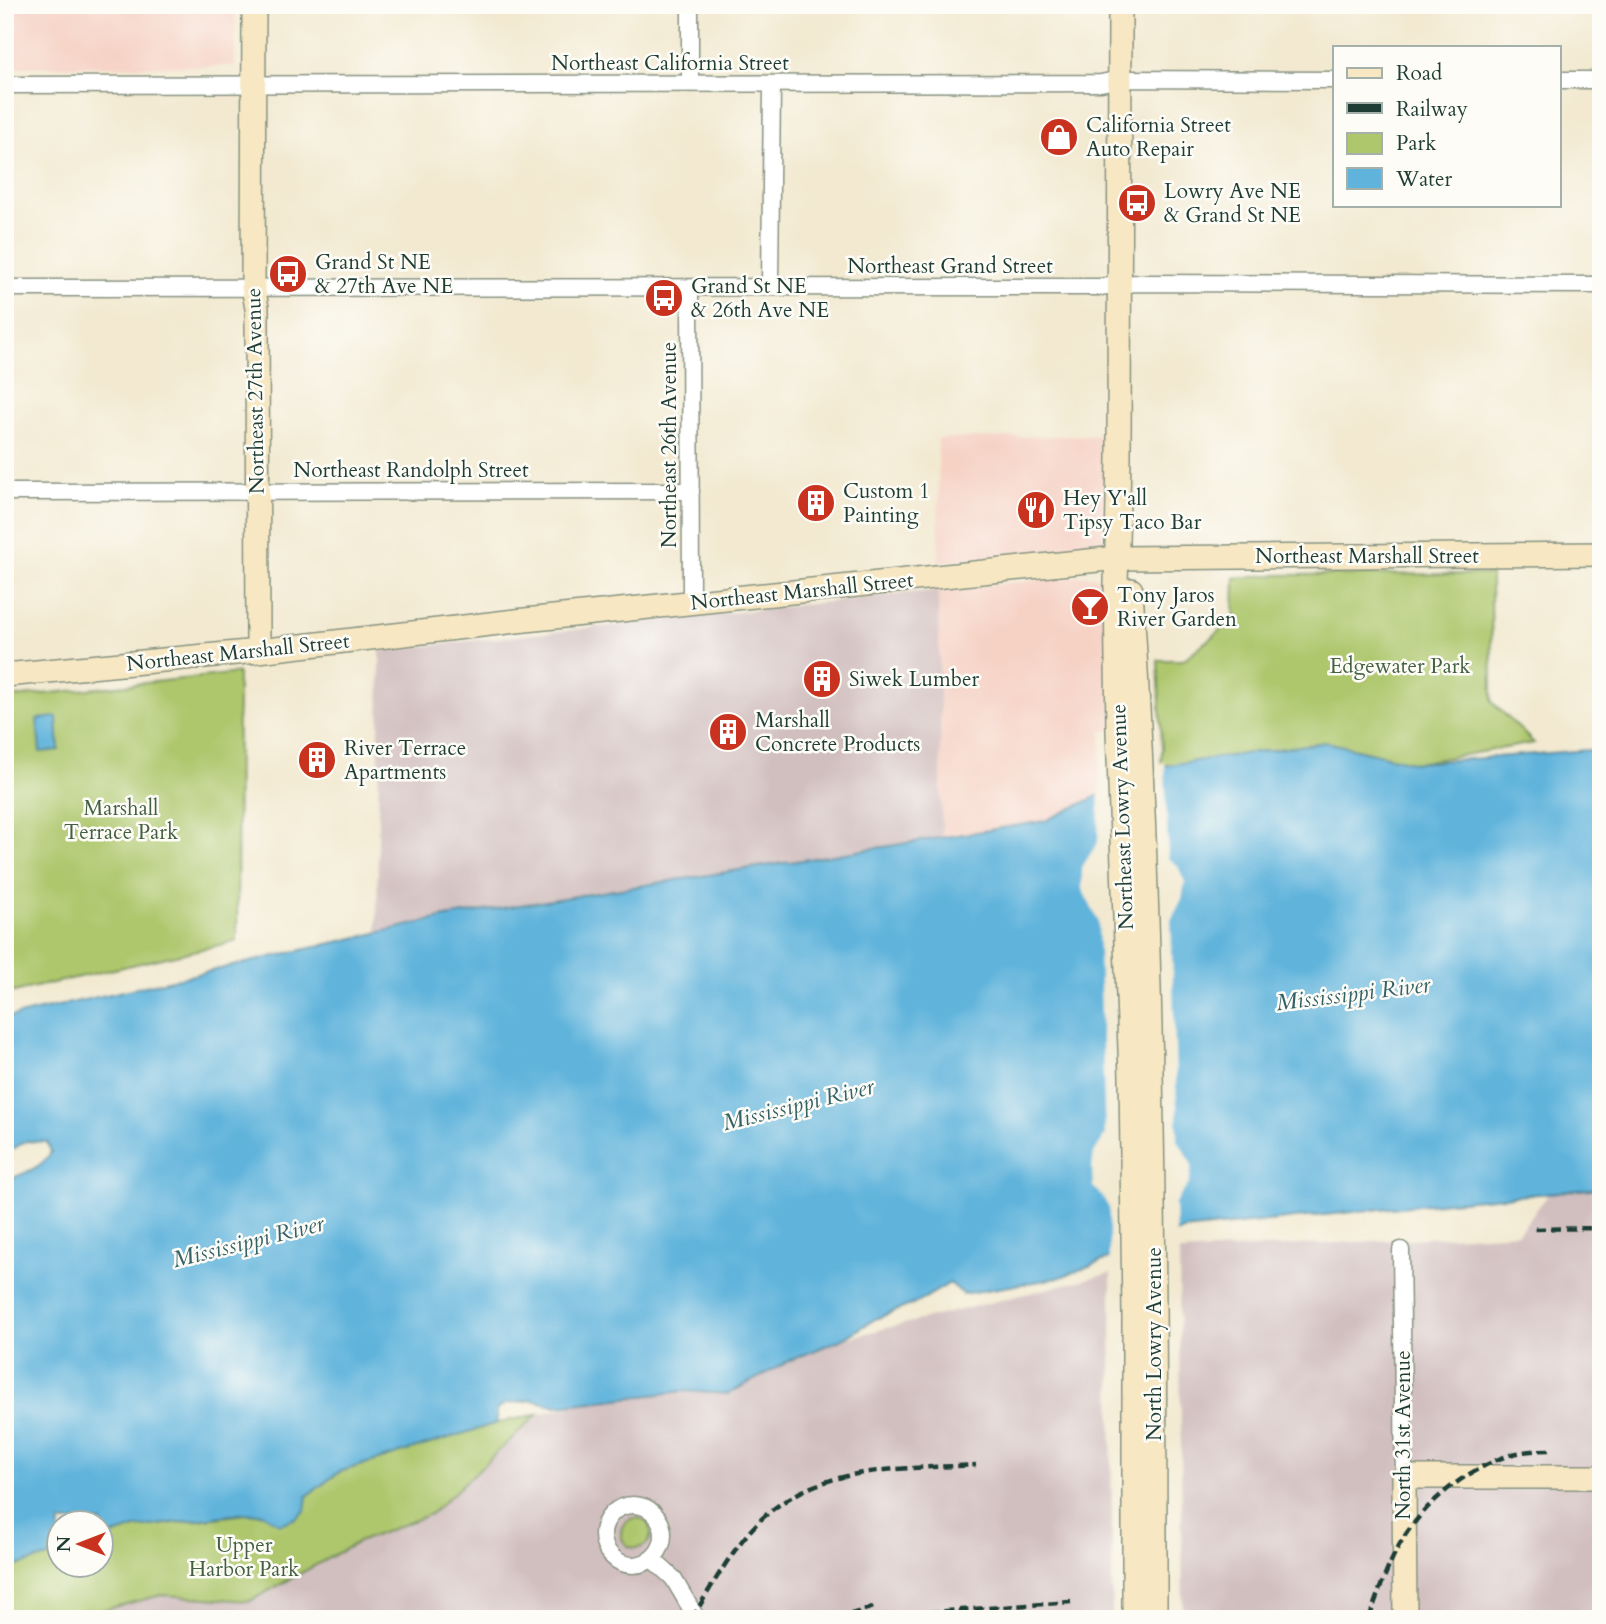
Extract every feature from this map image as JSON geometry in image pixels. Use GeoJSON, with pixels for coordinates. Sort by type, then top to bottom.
{"type":"FeatureCollection","features":[{"type":"Feature","properties":{"kind":"street","name":"Northeast 27th Avenue"},"geometry":{"type":"LineString","coordinates":[[254,5],[253,287],[257,308],[258,651]]}},
{"type":"Feature","properties":{"kind":"street"},"geometry":{"type":"LineString","coordinates":[[690,5],[690,83]]}},
{"type":"Feature","properties":{"kind":"street","name":"Northeast Lowry Avenue"},"geometry":{"type":"LineString","coordinates":[[1120,5],[1116,585],[1129,731],[1141,1072]]}},
{"type":"Feature","properties":{"kind":"street","name":"Northeast California Street"},"geometry":{"type":"LineString","coordinates":[[5,85],[1101,83],[1120,79],[1333,80]]}},
{"type":"Feature","properties":{"kind":"street"},"geometry":{"type":"LineString","coordinates":[[1560,80],[1601,80]]}},
{"type":"Feature","properties":{"kind":"street"},"geometry":{"type":"LineString","coordinates":[[770,286],[772,84]]}},
{"type":"Feature","properties":{"kind":"street","name":"Northeast Grand Street"},"geometry":{"type":"LineString","coordinates":[[5,288],[1601,285]]}},
{"type":"Feature","properties":{"kind":"street","name":"Northeast 26th Avenue"},"geometry":{"type":"LineString","coordinates":[[690,288],[691,603]]}},
{"type":"Feature","properties":{"kind":"street","name":"Northeast Randolph Street"},"geometry":{"type":"LineString","coordinates":[[5,492],[691,491]]}},
{"type":"Feature","properties":{"kind":"street","name":"Northeast Marshall Street"},"geometry":{"type":"LineString","coordinates":[[5,674],[258,651],[1117,558],[1601,554]]}},
{"type":"Feature","properties":{"kind":"street","name":"North Lowry Avenue"},"geometry":{"type":"LineString","coordinates":[[1134,1619],[1135,1315],[1141,1072]]}},
{"type":"Feature","properties":{"kind":"street","name":"North Lowry Avenue"},"geometry":{"type":"LineString","coordinates":[[1141,1072],[1155,1313],[1155,1619]]}},
{"type":"Feature","properties":{"kind":"street","name":"North 31st Avenue"},"geometry":{"type":"LineString","coordinates":[[1401,1250],[1405,1619]]}},
{"type":"Feature","properties":{"kind":"street"},"geometry":{"type":"LineString","coordinates":[[1405,1477],[1601,1477]]}},
{"type":"Feature","properties":{"kind":"street"},"geometry":{"type":"LineString","coordinates":[[652,1559],[673,1578],[697,1619]]}},
{"type":"Feature","properties":{"kind":"shaded area"},"geometry":{"type":"Polygon","coordinates":[[[5,5],[235,5],[235,66],[5,67],[5,5]]]}},
{"type":"Feature","properties":{"kind":"shaded area"},"geometry":{"type":"Polygon","coordinates":[[[1104,435],[1103,545],[939,562],[938,439],[1104,435]]]}},
{"type":"Feature","properties":{"kind":"shaded area"},"geometry":{"type":"Polygon","coordinates":[[[1093,576],[1100,579],[1105,586],[1112,730],[1101,732],[1099,796],[1045,821],[942,838],[938,590],[1093,576]]]}},
{"type":"Feature","properties":{"kind":"shaded area"},"geometry":{"type":"Polygon","coordinates":[[[938,590],[942,838],[446,917],[377,932],[380,651],[938,590]]]}},
{"type":"Feature","properties":{"kind":"shaded area"},"geometry":{"type":"Polygon","coordinates":[[[1601,1189],[1601,1619],[1183,1619],[1179,1252],[1518,1233],[1552,1190],[1601,1189]]]}},
{"type":"Feature","properties":{"kind":"shaded area"},"geometry":{"type":"Polygon","coordinates":[[[1111,1273],[1112,1619],[58,1619],[162,1595],[250,1601],[358,1542],[431,1514],[538,1414],[1111,1273]]]}},
{"type":"Feature","properties":{"kind":"green space","name":"Edgewater Park"},"geometry":{"type":"Polygon","coordinates":[[[1491,574],[1492,702],[1534,743],[1416,763],[1326,742],[1161,766],[1158,660],[1183,660],[1234,619],[1235,578],[1270,575],[1491,574]]]}},
{"type":"Feature","properties":{"kind":"green space","name":"Marshall Terrace Park"},"geometry":{"type":"Polygon","coordinates":[[[238,673],[237,941],[5,994],[5,698],[238,673]]]}},
{"type":"Feature","properties":{"kind":"green space","name":"Upper Harbor Park"},"geometry":{"type":"Polygon","coordinates":[[[538,1414],[431,1514],[358,1542],[250,1601],[162,1595],[65,1619],[5,1619],[5,1569],[46,1558],[46,1578],[116,1578],[116,1534],[135,1528],[262,1512],[307,1496],[339,1472],[497,1423],[538,1414]]]}},
{"type":"Feature","properties":{"kind":"green space"},"geometry":{"type":"Polygon","coordinates":[[[636,1518],[642,1519],[650,1527],[650,1539],[642,1547],[636,1548],[630,1547],[622,1539],[621,1533],[622,1527],[630,1519],[636,1518]]]}},
{"type":"Feature","properties":{"kind":"water"},"geometry":{"type":"Polygon","coordinates":[[[57,717],[59,750],[40,752],[37,719],[57,717]]]}},
{"type":"Feature","properties":{"kind":"water","name":"Mississippi River"},"geometry":{"type":"Polygon","coordinates":[[[1326,742],[1416,763],[1601,749],[1601,1188],[1183,1230],[1058,1278],[963,1294],[950,1283],[918,1302],[875,1319],[845,1338],[791,1360],[728,1394],[685,1391],[557,1406],[532,1400],[506,1404],[497,1409],[497,1423],[339,1472],[307,1496],[305,1511],[280,1524],[262,1513],[239,1514],[135,1528],[116,1534],[116,1508],[46,1508],[46,1558],[5,1569],[5,1181],[37,1166],[51,1152],[47,1142],[26,1141],[5,1154],[5,1018],[446,917],[1045,821],[1161,766],[1326,742]]]}},
{"type":"Feature","properties":{"kind":"pier"},"geometry":{"type":"Polygon","coordinates":[[[1165,762],[1168,858],[1178,866],[1185,882],[1182,899],[1171,920],[1178,1140],[1192,1165],[1189,1184],[1175,1203],[1176,1237],[1109,1262],[1109,1208],[1093,1187],[1092,1168],[1094,1153],[1105,1135],[1098,920],[1082,889],[1082,867],[1098,842],[1099,792],[1165,762]]]}},
{"type":"Feature","properties":{"kind":"railway"},"geometry":{"type":"LineString","coordinates":[[1535,1229],[1601,1228]]}},
{"type":"Feature","properties":{"kind":"railway"},"geometry":{"type":"LineString","coordinates":[[1369,1619],[1400,1543],[1427,1508],[1453,1485],[1482,1467],[1518,1453],[1551,1450]]}},
{"type":"Feature","properties":{"kind":"railway"},"geometry":{"type":"LineString","coordinates":[[692,1619],[741,1542],[765,1516],[791,1497],[819,1484],[848,1476],[911,1468],[976,1465]]}},
{"type":"Feature","properties":{"kind":"railway"},"geometry":{"type":"LineString","coordinates":[[869,1619],[1071,1602]]}},
{"type":"Feature","properties":{"kind":"railway"},"geometry":{"type":"LineString","coordinates":[[835,1619],[877,1606]]}},
{"type":"Feature","properties":{"kind":"place","name":"California Street Auto Repair"},"geometry":{"type":"Point","coordinates":[1059,137]}},
{"type":"Feature","properties":{"kind":"place","name":"Lowry Ave NE & Grand St NE"},"geometry":{"type":"Point","coordinates":[1137,203]}},
{"type":"Feature","properties":{"kind":"place","name":"Grand St NE & 27th Ave NE"},"geometry":{"type":"Point","coordinates":[288,274]}},
{"type":"Feature","properties":{"kind":"place","name":"Grand St NE & 26th Ave NE"},"geometry":{"type":"Point","coordinates":[664,298]}},
{"type":"Feature","properties":{"kind":"place","name":"Custom 1 Painting"},"geometry":{"type":"Point","coordinates":[816,503]}},
{"type":"Feature","properties":{"kind":"place","name":"Hey Y'all Tipsy Taco Bar"},"geometry":{"type":"Point","coordinates":[1036,510]}},
{"type":"Feature","properties":{"kind":"place","name":"Tony Jaros River Garden"},"geometry":{"type":"Point","coordinates":[1090,607]}},
{"type":"Feature","properties":{"kind":"place","name":"Siwek Lumber"},"geometry":{"type":"Point","coordinates":[822,679]}},
{"type":"Feature","properties":{"kind":"place","name":"Marshall Concrete Products"},"geometry":{"type":"Point","coordinates":[728,732]}},
{"type":"Feature","properties":{"kind":"place","name":"River Terrace Apartments"},"geometry":{"type":"Point","coordinates":[317,760]}}]}
